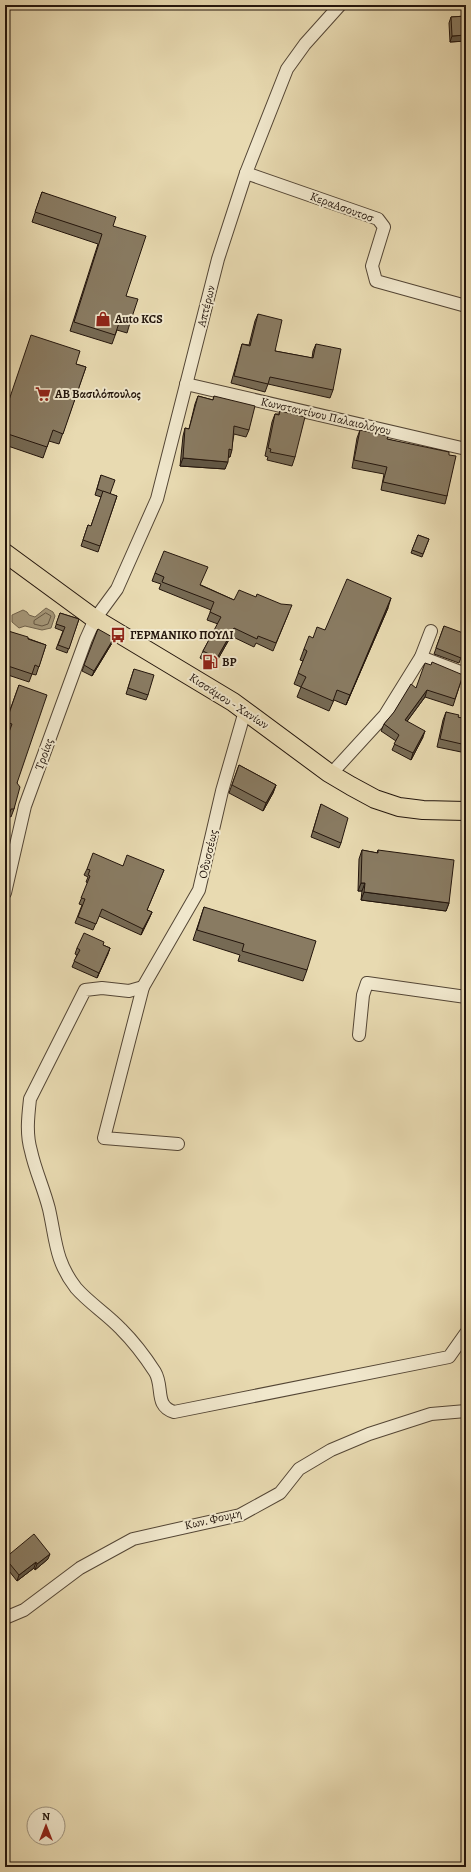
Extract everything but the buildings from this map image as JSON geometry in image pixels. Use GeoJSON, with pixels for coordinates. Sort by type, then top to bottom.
{"type":"FeatureCollection","features":[{"type":"Feature","properties":{"kind":"main road","name":"Κισσάμου - Χανίων"},"geometry":{"type":"LineString","coordinates":[[6,559],[95,619],[214,690],[246,711],[331,774],[375,798],[399,807],[423,810],[466,812]]}},
{"type":"Feature","properties":{"kind":"street","name":"Απτέρων"},"geometry":{"type":"LineString","coordinates":[[95,619],[117,589],[157,499],[218,259],[246,173],[287,69],[305,44],[340,5]]}},
{"type":"Feature","properties":{"kind":"street","name":"ΚεραΑσουτοσ"},"geometry":{"type":"LineString","coordinates":[[246,173],[378,219],[384,227],[372,266],[376,280],[466,306]]}},
{"type":"Feature","properties":{"kind":"street","name":"Κωνσταντίνου Παλαιολόγου"},"geometry":{"type":"LineString","coordinates":[[186,384],[466,449]]}},
{"type":"Feature","properties":{"kind":"street","name":"Τροίας"},"geometry":{"type":"LineString","coordinates":[[5,893],[25,806],[95,619]]}},
{"type":"Feature","properties":{"kind":"street"},"geometry":{"type":"LineString","coordinates":[[331,774],[385,715],[422,657],[431,631]]}},
{"type":"Feature","properties":{"kind":"street"},"geometry":{"type":"LineString","coordinates":[[422,657],[466,674]]}},
{"type":"Feature","properties":{"kind":"street","name":"Οδυσσέως"},"geometry":{"type":"LineString","coordinates":[[178,1144],[104,1138],[143,987],[199,890],[222,791],[246,711]]}},
{"type":"Feature","properties":{"kind":"street"},"geometry":{"type":"LineString","coordinates":[[360,1035],[363,995],[367,983],[466,997]]}},
{"type":"Feature","properties":{"kind":"street"},"geometry":{"type":"LineString","coordinates":[[143,987],[128,991],[102,988],[85,990],[30,1100],[27,1118],[30,1151],[49,1209],[55,1247],[65,1272],[77,1288],[121,1329],[155,1373],[162,1405],[166,1410],[174,1412],[189,1410],[450,1357],[466,1333]]}},
{"type":"Feature","properties":{"kind":"street","name":"Κων. Φουμη"},"geometry":{"type":"LineString","coordinates":[[5,1618],[24,1610],[80,1568],[133,1538],[240,1515],[280,1493],[299,1469],[331,1450],[369,1434],[431,1414],[466,1410]]}},
{"type":"Feature","properties":{"kind":"water"},"geometry":{"type":"Polygon","coordinates":[[[46,608],[53,612],[55,616],[51,628],[42,630],[25,626],[19,628],[12,622],[12,615],[23,610],[29,615],[35,617],[46,608]]]}},
{"type":"Feature","properties":{"kind":"place","name":"Auto KCS"},"geometry":{"type":"Point","coordinates":[103,319]}},
{"type":"Feature","properties":{"kind":"place","name":"ΑΒ Βασιλόπουλος"},"geometry":{"type":"Point","coordinates":[43,394]}},
{"type":"Feature","properties":{"kind":"place","name":"ΓΕΡΜΑΝΙΚΟ ΠΟΥΛΙ"},"geometry":{"type":"Point","coordinates":[118,635]}},
{"type":"Feature","properties":{"kind":"place","name":"BP"},"geometry":{"type":"Point","coordinates":[210,662]}}]}
